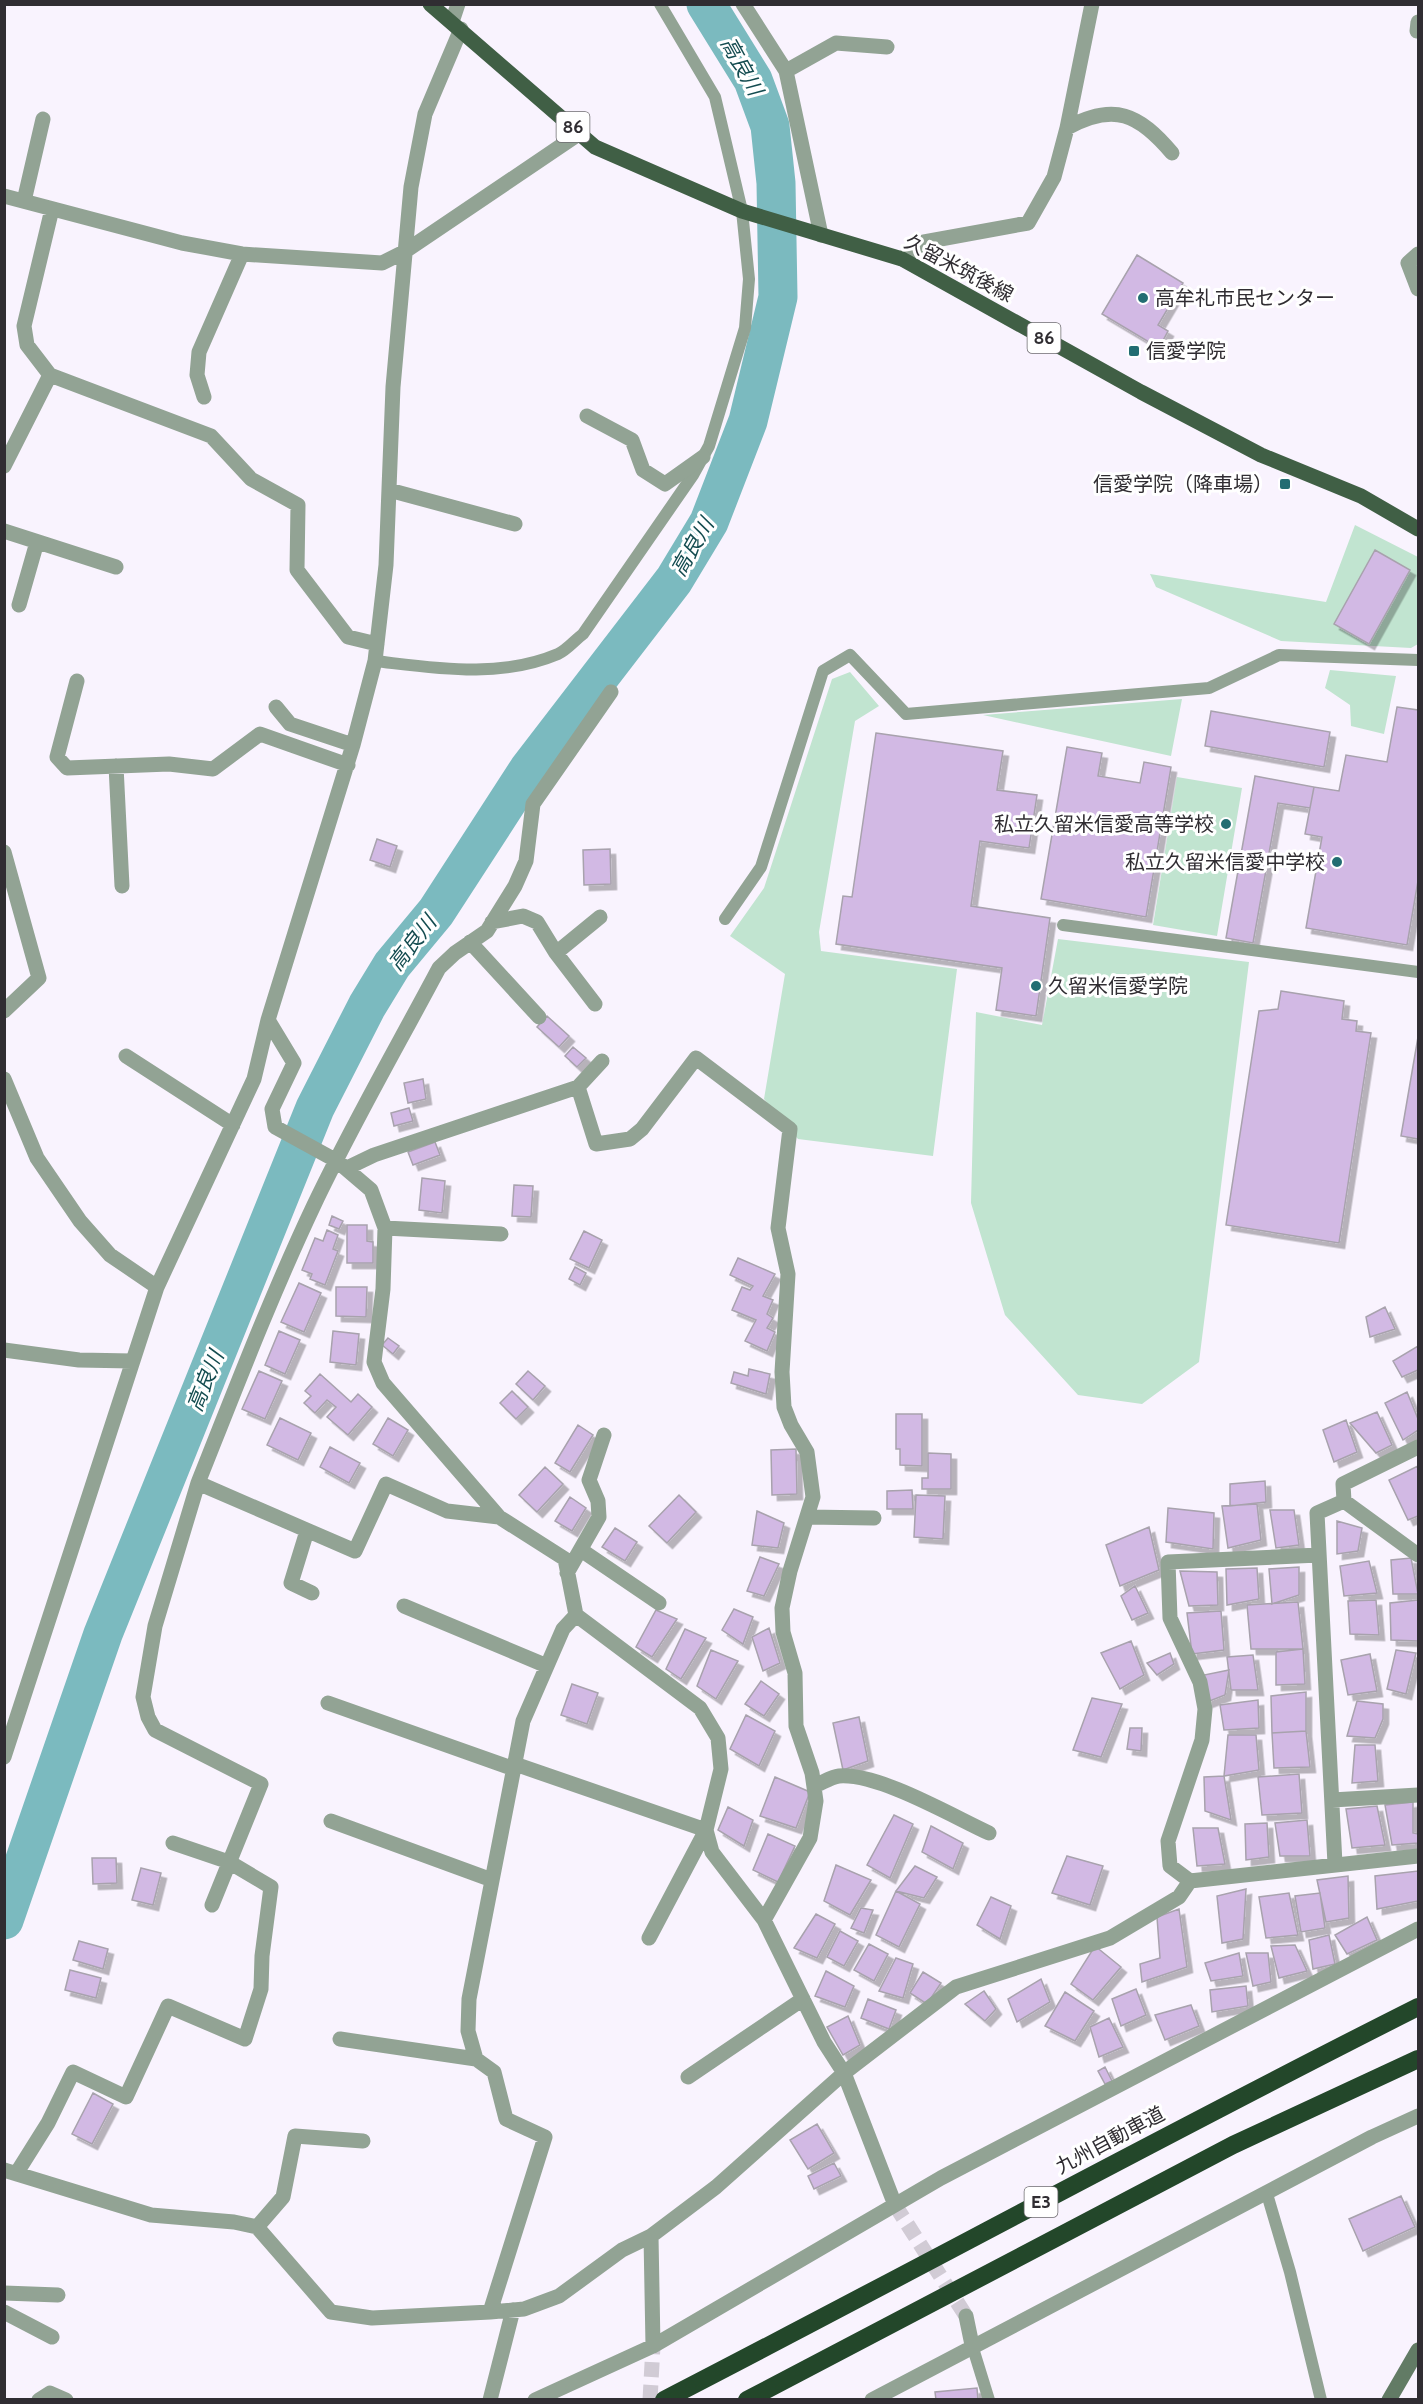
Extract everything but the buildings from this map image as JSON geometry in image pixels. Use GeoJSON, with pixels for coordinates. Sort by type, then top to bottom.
{"type":"FeatureCollection","features":[{"type":"Feature","properties":{"kind":"highway","name":"九州自動車道"},"geometry":{"type":"LineString","coordinates":[[664,2400],[871,2293],[1219,2107],[1419,2007]]}},
{"type":"Feature","properties":{"kind":"highway","name":"E3"},"geometry":{"type":"LineString","coordinates":[[747,2400],[1233,2145],[1419,2059]]}},
{"type":"Feature","properties":{"kind":"main road","name":"久留米筑後線"},"geometry":{"type":"LineString","coordinates":[[430,4],[595,147],[745,212],[902,258],[1141,392],[1261,455],[1360,496],[1418,528]]}},
{"type":"Feature","properties":{"kind":"main road"},"geometry":{"type":"LineString","coordinates":[[1389,2400],[1419,2350]]}},
{"type":"Feature","properties":{"kind":"street"},"geometry":{"type":"LineString","coordinates":[[4,1757],[157,1287],[254,1079],[268,1020],[348,765],[375,661],[386,565],[393,387],[411,187],[425,114],[457,26],[458,4]]}},
{"type":"Feature","properties":{"kind":"street"},"geometry":{"type":"LineString","coordinates":[[743,4],[786,71],[821,236]]}},
{"type":"Feature","properties":{"kind":"street"},"geometry":{"type":"LineString","coordinates":[[902,258],[924,242],[1028,223],[1054,177],[1067,128],[1092,4]]}},
{"type":"Feature","properties":{"kind":"street"},"geometry":{"type":"LineString","coordinates":[[786,71],[836,43],[887,47]]}},
{"type":"Feature","properties":{"kind":"street"},"geometry":{"type":"LineString","coordinates":[[1067,128],[1089,116],[1114,113],[1133,119],[1155,134],[1172,153]]}},
{"type":"Feature","properties":{"kind":"street"},"geometry":{"type":"LineString","coordinates":[[24,201],[43,118]]}},
{"type":"Feature","properties":{"kind":"street"},"geometry":{"type":"LineString","coordinates":[[4,196],[182,243],[242,254],[382,263],[404,252],[580,133]]}},
{"type":"Feature","properties":{"kind":"street"},"geometry":{"type":"LineString","coordinates":[[52,209],[24,326],[27,345],[50,375],[211,436],[251,480],[298,505],[297,570],[348,637],[377,644]]}},
{"type":"Feature","properties":{"kind":"street"},"geometry":{"type":"LineString","coordinates":[[204,397],[197,375],[200,352],[242,254]]}},
{"type":"Feature","properties":{"kind":"street"},"geometry":{"type":"LineString","coordinates":[[1419,254],[1408,263],[1419,289]]}},
{"type":"Feature","properties":{"kind":"street"},"geometry":{"type":"LineString","coordinates":[[4,466],[50,375]]}},
{"type":"Feature","properties":{"kind":"street"},"geometry":{"type":"LineString","coordinates":[[587,416],[632,440],[643,470],[665,484],[703,457]]}},
{"type":"Feature","properties":{"kind":"street"},"geometry":{"type":"LineString","coordinates":[[389,490],[515,524]]}},
{"type":"Feature","properties":{"kind":"street"},"geometry":{"type":"LineString","coordinates":[[4,531],[116,567]]}},
{"type":"Feature","properties":{"kind":"street"},"geometry":{"type":"LineString","coordinates":[[19,605],[37,542]]}},
{"type":"Feature","properties":{"kind":"street"},"geometry":{"type":"LineString","coordinates":[[77,681],[57,757],[68,768],[169,764],[213,769],[260,734],[348,765]]}},
{"type":"Feature","properties":{"kind":"street"},"geometry":{"type":"LineString","coordinates":[[212,1905],[261,1784],[156,1730],[148,1717],[143,1697],[155,1626],[198,1483],[253,1344],[314,1205],[439,968],[487,931],[526,861],[533,804],[611,692]]}},
{"type":"Feature","properties":{"kind":"street"},"geometry":{"type":"LineString","coordinates":[[276,707],[290,724],[353,745]]}},
{"type":"Feature","properties":{"kind":"street"},"geometry":{"type":"LineString","coordinates":[[116,766],[122,886]]}},
{"type":"Feature","properties":{"kind":"street"},"geometry":{"type":"LineString","coordinates":[[4,852],[39,978],[4,1011]]}},
{"type":"Feature","properties":{"kind":"street"},"geometry":{"type":"LineString","coordinates":[[492,922],[523,916],[537,922],[556,953],[595,1004]]}},
{"type":"Feature","properties":{"kind":"street"},"geometry":{"type":"LineString","coordinates":[[556,953],[600,917]]}},
{"type":"Feature","properties":{"kind":"street"},"geometry":{"type":"LineString","coordinates":[[470,942],[539,1017]]}},
{"type":"Feature","properties":{"kind":"street"},"geometry":{"type":"LineString","coordinates":[[268,1020],[294,1063],[272,1109],[275,1127],[337,1162],[371,1190],[385,1228],[383,1289],[374,1362],[383,1383],[499,1517],[565,1559],[576,1615],[700,1708],[718,1738],[722,1769],[706,1830],[649,1938]]}},
{"type":"Feature","properties":{"kind":"street"},"geometry":{"type":"LineString","coordinates":[[126,1056],[232,1125]]}},
{"type":"Feature","properties":{"kind":"street"},"geometry":{"type":"LineString","coordinates":[[578,1087],[596,1144],[630,1139],[642,1129],[696,1058],[790,1129],[778,1228],[788,1274],[782,1372],[784,1407],[791,1425],[807,1452],[813,1497],[790,1571],[782,1608],[783,1632],[795,1673],[796,1726],[814,1786],[816,1801],[810,1838],[764,1920]]}},
{"type":"Feature","properties":{"kind":"street"},"geometry":{"type":"LineString","coordinates":[[337,1162],[374,1155],[578,1087],[602,1060]]}},
{"type":"Feature","properties":{"kind":"street"},"geometry":{"type":"LineString","coordinates":[[4,1079],[9,1106],[37,1158],[80,1221],[110,1255],[157,1287]]}},
{"type":"Feature","properties":{"kind":"street"},"geometry":{"type":"LineString","coordinates":[[385,1228],[501,1234]]}},
{"type":"Feature","properties":{"kind":"street"},"geometry":{"type":"LineString","coordinates":[[4,1350],[79,1360],[132,1361]]}},
{"type":"Feature","properties":{"kind":"street"},"geometry":{"type":"LineString","coordinates":[[567,1573],[599,1517],[598,1501],[588,1480],[604,1435]]}},
{"type":"Feature","properties":{"kind":"street"},"geometry":{"type":"LineString","coordinates":[[1344,1501],[1343,1484],[1419,1447]]}},
{"type":"Feature","properties":{"kind":"street"},"geometry":{"type":"LineString","coordinates":[[198,1483],[355,1551],[386,1484],[447,1511],[499,1517]]}},
{"type":"Feature","properties":{"kind":"street"},"geometry":{"type":"LineString","coordinates":[[1344,1501],[1419,1555]]}},
{"type":"Feature","properties":{"kind":"street"},"geometry":{"type":"LineString","coordinates":[[1335,1864],[1317,1513],[1344,1501]]}},
{"type":"Feature","properties":{"kind":"street"},"geometry":{"type":"LineString","coordinates":[[807,1517],[874,1518]]}},
{"type":"Feature","properties":{"kind":"street"},"geometry":{"type":"LineString","coordinates":[[307,1531],[291,1583],[312,1593]]}},
{"type":"Feature","properties":{"kind":"street"},"geometry":{"type":"LineString","coordinates":[[580,1550],[659,1603]]}},
{"type":"Feature","properties":{"kind":"street"},"geometry":{"type":"LineString","coordinates":[[1319,1555],[1168,1562],[1170,1618],[1200,1682],[1205,1709],[1202,1740],[1168,1841],[1170,1866],[1190,1881],[1419,1856]]}},
{"type":"Feature","properties":{"kind":"street"},"geometry":{"type":"LineString","coordinates":[[404,1606],[547,1666]]}},
{"type":"Feature","properties":{"kind":"street"},"geometry":{"type":"LineString","coordinates":[[476,2059],[468,2031],[469,1999],[523,1721],[563,1629],[576,1615]]}},
{"type":"Feature","properties":{"kind":"street"},"geometry":{"type":"LineString","coordinates":[[328,1703],[706,1830]]}},
{"type":"Feature","properties":{"kind":"street"},"geometry":{"type":"LineString","coordinates":[[814,1786],[837,1776],[860,1777],[904,1793],[989,1833]]}},
{"type":"Feature","properties":{"kind":"street"},"geometry":{"type":"LineString","coordinates":[[1332,1800],[1419,1796]]}},
{"type":"Feature","properties":{"kind":"street"},"geometry":{"type":"LineString","coordinates":[[331,1821],[492,1880]]}},
{"type":"Feature","properties":{"kind":"street"},"geometry":{"type":"LineString","coordinates":[[706,1830],[712,1852],[764,1920],[824,2042],[844,2073],[895,2205]]}},
{"type":"Feature","properties":{"kind":"street"},"geometry":{"type":"LineString","coordinates":[[173,1843],[229,1862],[271,1887],[262,1956],[261,1989],[245,2039],[168,2006],[126,2097],[73,2072],[48,2123],[10,2172],[151,2215],[234,2222],[257,2227],[331,2312],[372,2318],[524,2309],[559,2296],[622,2250],[651,2236],[716,2187],[844,2073],[956,1988],[1110,1938],[1179,1897],[1190,1881]]}},
{"type":"Feature","properties":{"kind":"street"},"geometry":{"type":"LineString","coordinates":[[535,2400],[654,2346],[895,2205],[1066,2112],[1419,1929]]}},
{"type":"Feature","properties":{"kind":"street"},"geometry":{"type":"LineString","coordinates":[[688,2076],[803,1999]]}},
{"type":"Feature","properties":{"kind":"street"},"geometry":{"type":"LineString","coordinates":[[340,2039],[476,2059],[494,2072],[506,2119],[545,2137],[490,2312]]}},
{"type":"Feature","properties":{"kind":"street"},"geometry":{"type":"LineString","coordinates":[[873,2400],[972,2345],[1372,2138],[1419,2116]]}},
{"type":"Feature","properties":{"kind":"street"},"geometry":{"type":"LineString","coordinates":[[257,2227],[283,2198],[295,2136],[363,2141]]}},
{"type":"Feature","properties":{"kind":"street"},"geometry":{"type":"LineString","coordinates":[[651,2236],[654,2346]]}},
{"type":"Feature","properties":{"kind":"street"},"geometry":{"type":"LineString","coordinates":[[4,2293],[58,2295]]}},
{"type":"Feature","properties":{"kind":"street"},"geometry":{"type":"LineString","coordinates":[[490,2400],[513,2310]]}},
{"type":"Feature","properties":{"kind":"street"},"geometry":{"type":"LineString","coordinates":[[4,2312],[52,2337]]}},
{"type":"Feature","properties":{"kind":"street"},"geometry":{"type":"LineString","coordinates":[[966,2316],[972,2345]]}},
{"type":"Feature","properties":{"kind":"street"},"geometry":{"type":"LineString","coordinates":[[39,2400],[50,2393],[66,2400]]}},
{"type":"Feature","properties":{"kind":"lane"},"geometry":{"type":"LineString","coordinates":[[375,661],[454,669],[509,669],[560,653],[583,634],[709,446],[730,384],[745,328],[749,279],[745,212],[715,97],[660,4]]}},
{"type":"Feature","properties":{"kind":"lane"},"geometry":{"type":"LineString","coordinates":[[725,919],[760,867],[823,671],[850,655],[906,714],[1209,688],[1279,655],[1419,660]]}},
{"type":"Feature","properties":{"kind":"lane"},"geometry":{"type":"LineString","coordinates":[[1063,925],[1419,972]]}},
{"type":"Feature","properties":{"kind":"lane"},"geometry":{"type":"LineString","coordinates":[[1267,2194],[1290,2272],[1321,2400]]}},
{"type":"Feature","properties":{"kind":"lane"},"geometry":{"type":"LineString","coordinates":[[972,2345],[989,2400]]}},
{"type":"Feature","properties":{"kind":"green space"},"geometry":{"type":"Polygon","coordinates":[[[1355,525],[1418,557],[1418,644],[1411,648],[1281,641],[1156,587],[1150,574],[1326,602],[1355,525]]]}},
{"type":"Feature","properties":{"kind":"green space"},"geometry":{"type":"Polygon","coordinates":[[[1330,670],[1396,676],[1384,734],[1351,726],[1350,705],[1325,688],[1330,670]]]}},
{"type":"Feature","properties":{"kind":"green space"},"geometry":{"type":"Polygon","coordinates":[[[850,672],[879,706],[855,721],[819,932],[821,951],[957,969],[933,1156],[798,1139],[764,1099],[785,974],[730,936],[764,888],[832,679],[850,672]]]}},
{"type":"Feature","properties":{"kind":"green space"},"geometry":{"type":"Polygon","coordinates":[[[1182,699],[1171,756],[983,715],[1182,699]]]}},
{"type":"Feature","properties":{"kind":"green space"},"geometry":{"type":"Polygon","coordinates":[[[1177,777],[1242,788],[1217,936],[1153,925],[1177,777]]]}},
{"type":"Feature","properties":{"kind":"green space"},"geometry":{"type":"Polygon","coordinates":[[[1058,939],[1249,962],[1199,1362],[1142,1404],[1078,1395],[1005,1315],[971,1203],[976,1012],[1042,1025],[1058,939]]]}},
{"type":"Feature","properties":{"kind":"waterway","name":"高良川"},"geometry":{"type":"LineString","coordinates":[[4,1920],[103,1634],[315,1108],[367,1006],[392,965],[436,912],[528,770],[674,580],[709,522],[748,421],[778,297],[776,183],[770,126],[753,80],[706,4]]}},
{"type":"Feature","properties":{"kind":"tunnel"},"geometry":{"type":"LineString","coordinates":[[895,2205],[966,2316]]}},
{"type":"Feature","properties":{"kind":"tunnel"},"geometry":{"type":"LineString","coordinates":[[650,2400],[653,2346]]}},
{"type":"Feature","properties":{"kind":"place","name":"高牟礼市民センター"},"geometry":{"type":"Point","coordinates":[1143,298]}},
{"type":"Feature","properties":{"kind":"place","name":"信愛学院"},"geometry":{"type":"Point","coordinates":[1134,351]}},
{"type":"Feature","properties":{"kind":"place","name":"信愛学院（降車場）"},"geometry":{"type":"Point","coordinates":[1285,484]}},
{"type":"Feature","properties":{"kind":"place","name":"私立久留米信愛高等学校"},"geometry":{"type":"Point","coordinates":[1226,824]}},
{"type":"Feature","properties":{"kind":"place","name":"私立久留米信愛中学校"},"geometry":{"type":"Point","coordinates":[1337,862]}},
{"type":"Feature","properties":{"kind":"place","name":"久留米信愛学院"},"geometry":{"type":"Point","coordinates":[1036,986]}}]}
